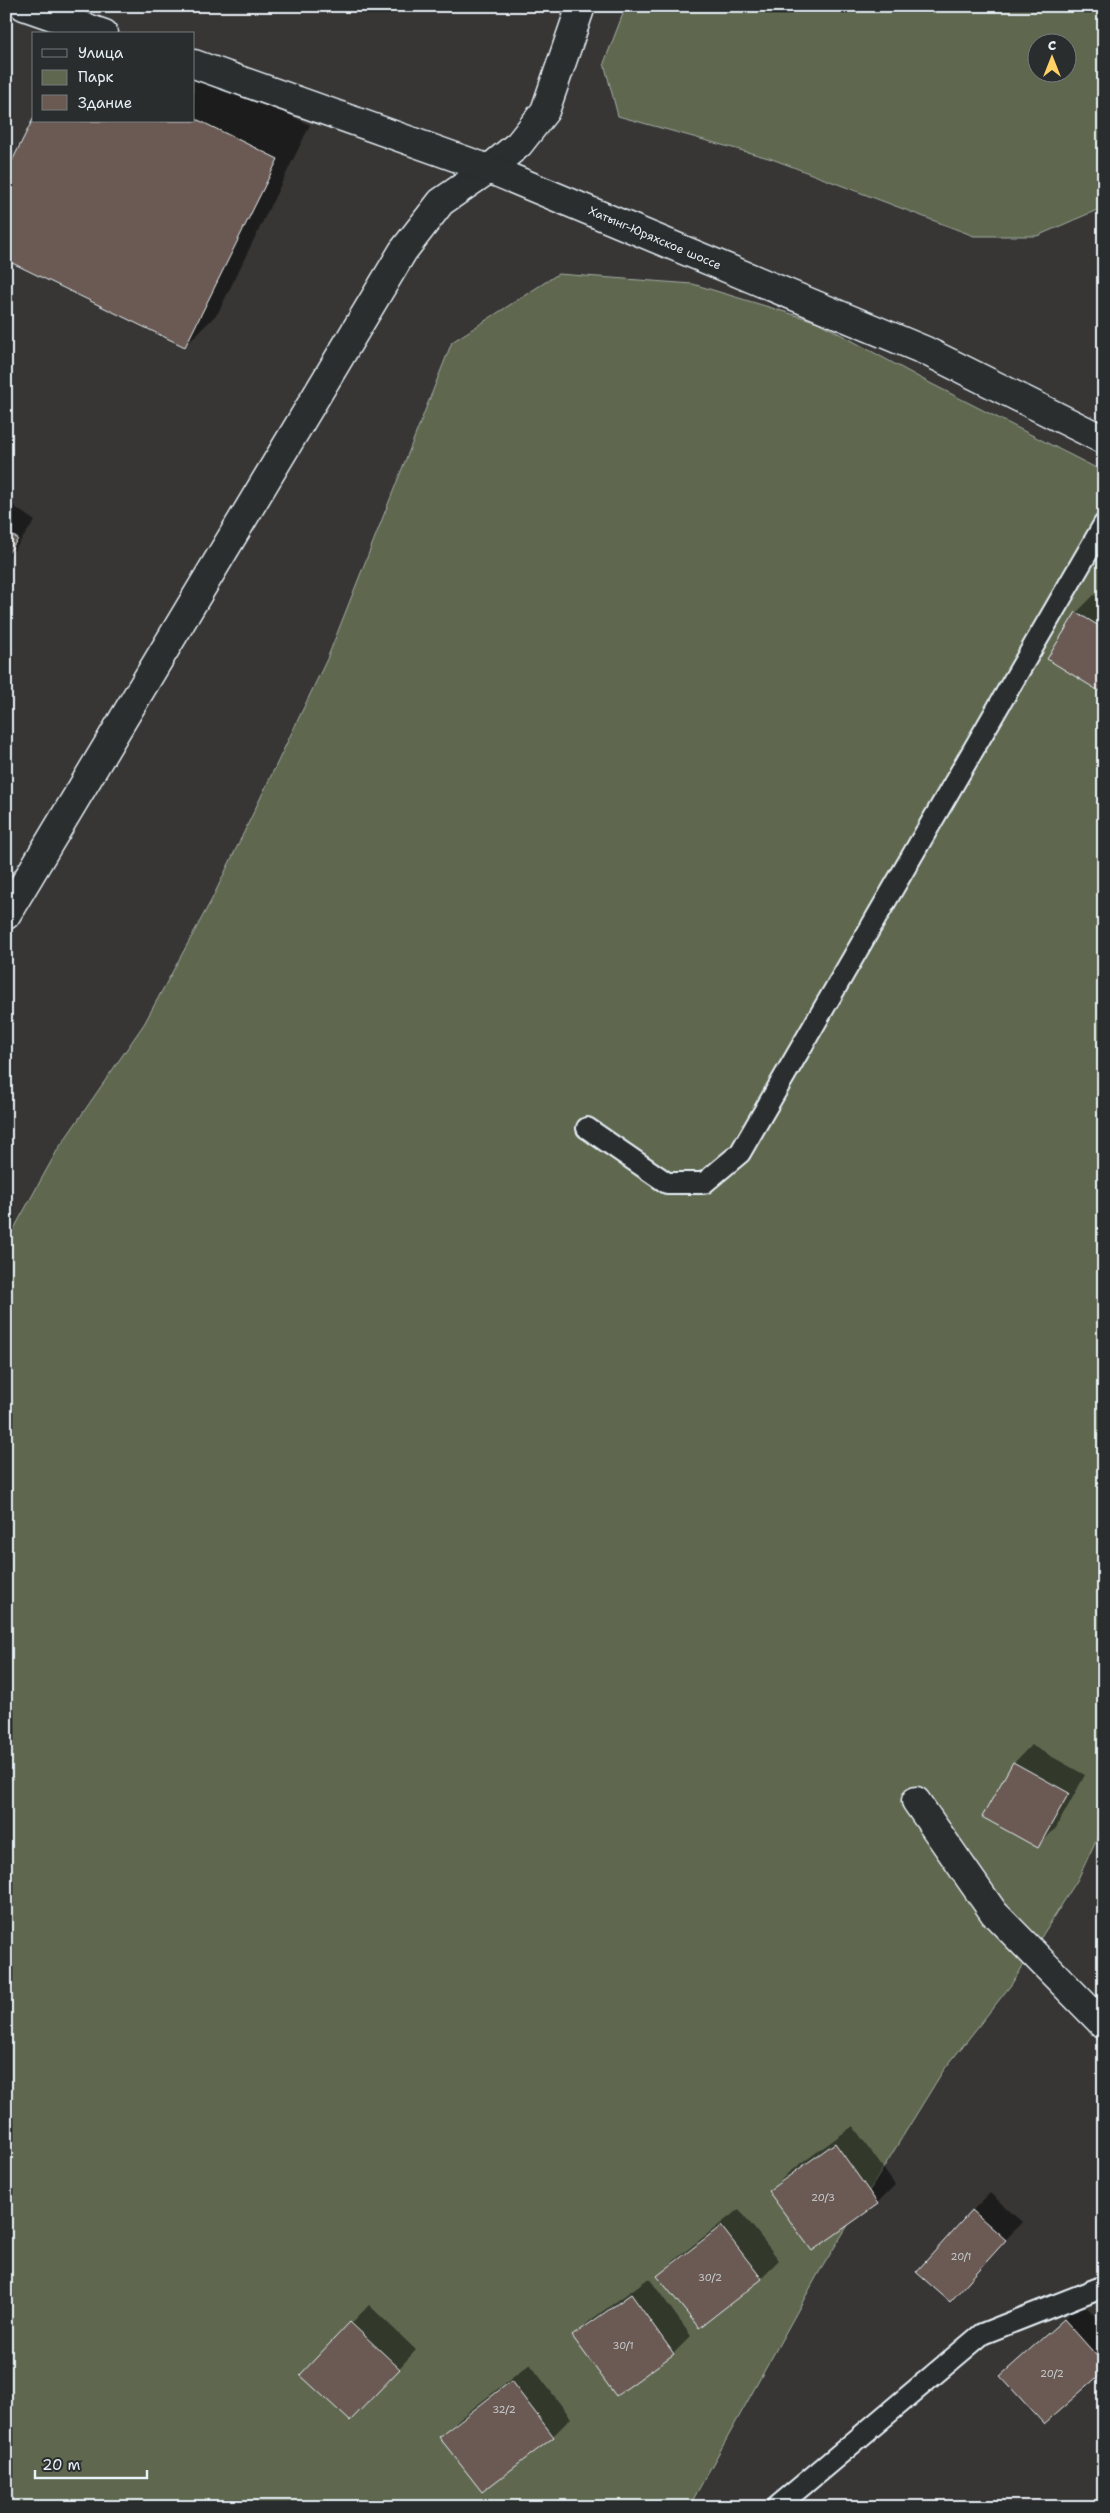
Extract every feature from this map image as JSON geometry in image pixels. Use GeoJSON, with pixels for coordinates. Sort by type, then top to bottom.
{"type":"FeatureCollection","features":[{"type":"Feature","properties":{"kind":"street"},"geometry":{"type":"LineString","coordinates":[[24,6],[98,32]]}},
{"type":"Feature","properties":{"kind":"street"},"geometry":{"type":"LineString","coordinates":[[6,914],[403,251],[441,202],[489,169],[519,144],[546,111],[581,6]]}},
{"type":"Feature","properties":{"kind":"street","name":"Хатынг-Юряхское шоссе"},"geometry":{"type":"LineString","coordinates":[[195,64],[489,169],[926,351],[1104,440]]}},
{"type":"Feature","properties":{"kind":"street"},"geometry":{"type":"LineString","coordinates":[[916,1801],[994,1912],[1104,2025]]}},
{"type":"Feature","properties":{"kind":"lane"},"geometry":{"type":"LineString","coordinates":[[587,1128],[667,1183],[704,1183],[740,1153],[1104,524]]}},
{"type":"Feature","properties":{"kind":"lane"},"geometry":{"type":"LineString","coordinates":[[777,2507],[982,2334],[1104,2286]]}},
{"type":"Feature","properties":{"kind":"green space"},"geometry":{"type":"Polygon","coordinates":[[[626,6],[1104,6],[1104,207],[1037,236],[974,236],[772,159],[618,116],[604,63],[626,6]]]}},
{"type":"Feature","properties":{"kind":"green space"},"geometry":{"type":"Polygon","coordinates":[[[558,274],[693,284],[818,322],[924,380],[1104,472],[1104,1823],[1078,1879],[1011,1985],[943,2071],[818,2274],[689,2507],[6,2507],[6,1243],[58,1149],[144,1024],[212,899],[327,659],[452,342],[558,274]]]}},
{"type":"Feature","properties":{"kind":"building"},"geometry":{"type":"Polygon","coordinates":[[[195,118],[278,159],[185,347],[6,260],[6,173],[32,121],[195,122],[195,118]]]}},
{"type":"Feature","properties":{"kind":"building"},"geometry":{"type":"Polygon","coordinates":[[[6,531],[18,539],[6,556],[6,531]]]}},
{"type":"Feature","properties":{"kind":"building"},"geometry":{"type":"Polygon","coordinates":[[[1076,612],[1104,629],[1104,684],[1099,691],[1047,659],[1076,612]]]}},
{"type":"Feature","properties":{"kind":"building"},"geometry":{"type":"Polygon","coordinates":[[[1013,1762],[1069,1793],[1038,1848],[982,1817],[1013,1762]]]}},
{"type":"Feature","properties":{"kind":"building"},"geometry":{"type":"Polygon","coordinates":[[[835,2143],[878,2204],[812,2251],[768,2191],[835,2143]]]}},
{"type":"Feature","properties":{"kind":"building"},"geometry":{"type":"Polygon","coordinates":[[[972,2210],[1006,2240],[950,2302],[916,2272],[972,2210]]]}},
{"type":"Feature","properties":{"kind":"building"},"geometry":{"type":"Polygon","coordinates":[[[721,2226],[762,2279],[699,2328],[657,2276],[721,2226]]]}},
{"type":"Feature","properties":{"kind":"building"},"geometry":{"type":"Polygon","coordinates":[[[631,2294],[674,2354],[616,2396],[572,2336],[631,2294]]]}},
{"type":"Feature","properties":{"kind":"building"},"geometry":{"type":"Polygon","coordinates":[[[1064,2319],[1104,2364],[1104,2371],[1044,2424],[1000,2376],[1064,2319]]]}},
{"type":"Feature","properties":{"kind":"building"},"geometry":{"type":"Polygon","coordinates":[[[350,2322],[400,2369],[350,2421],[300,2375],[350,2322]]]}},
{"type":"Feature","properties":{"kind":"building"},"geometry":{"type":"Polygon","coordinates":[[[511,2381],[554,2437],[482,2492],[439,2437],[511,2381]]]}}]}
